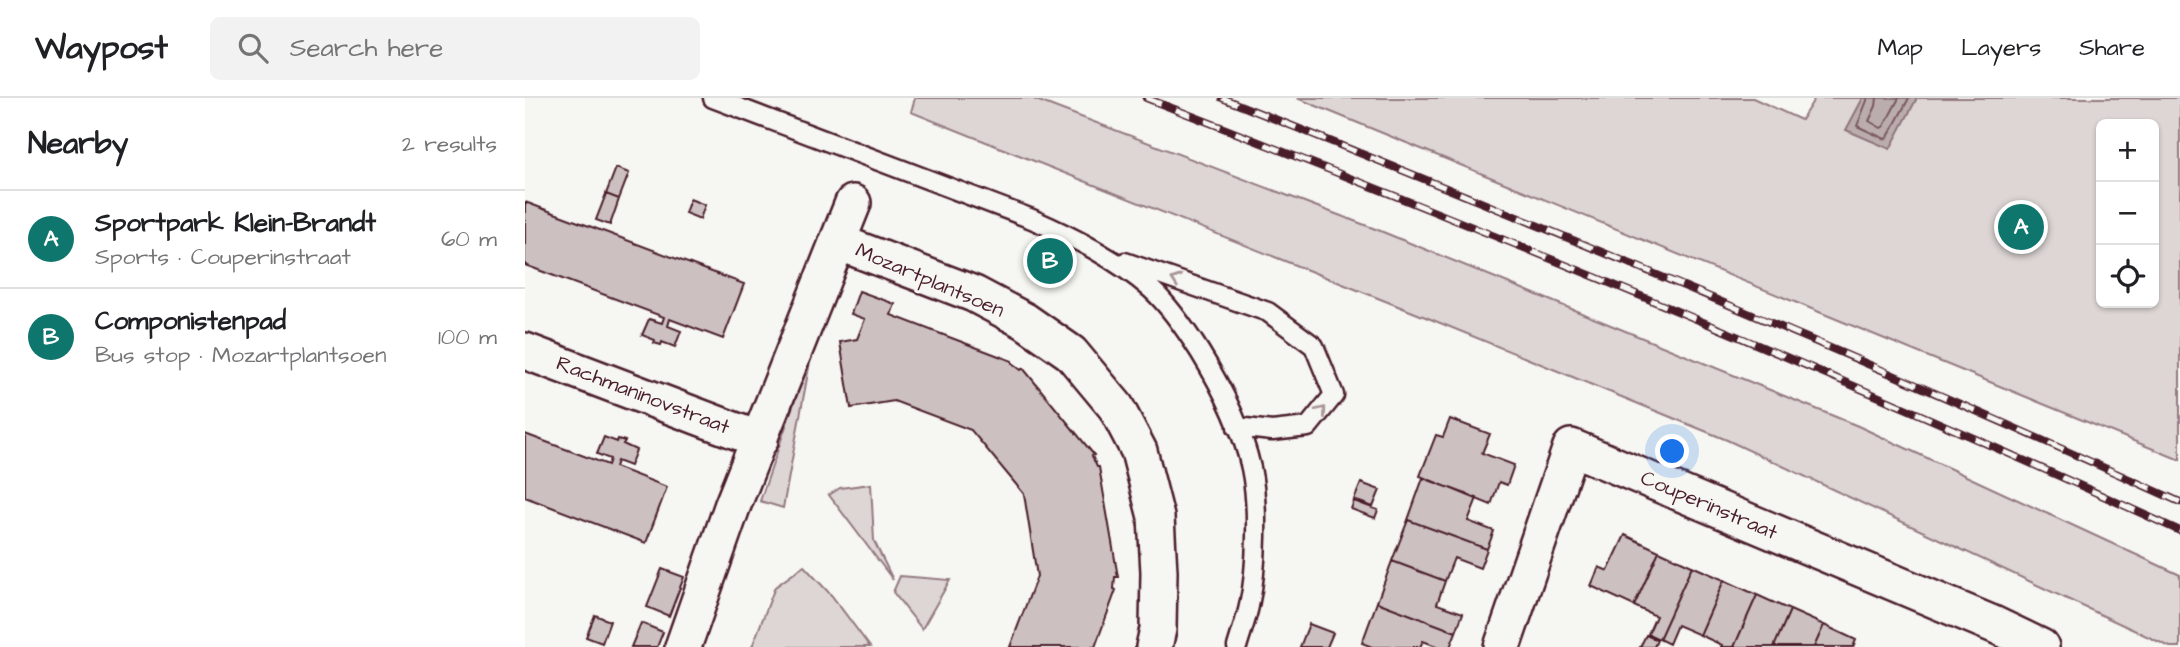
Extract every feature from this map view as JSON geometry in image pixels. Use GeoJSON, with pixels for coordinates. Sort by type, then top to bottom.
{"type":"FeatureCollection","features":[{"type":"Feature","properties":{"kind":"street","name":"Mozartplantsoen"},"geometry":{"type":"LineString","coordinates":[[683,647],[732,506],[853,203]]}},
{"type":"Feature","properties":{"kind":"street","name":"Mozartplantsoen"},"geometry":{"type":"LineString","coordinates":[[838,242],[974,294],[1025,321],[1071,353],[1116,407],[1139,451],[1156,517],[1159,572],[1158,629],[1154,647]]}},
{"type":"Feature","properties":{"kind":"street","name":"Rachmaninovstraat"},"geometry":{"type":"LineString","coordinates":[[525,351],[760,440]]}},
{"type":"Feature","properties":{"kind":"street","name":"Couperinstraat"},"geometry":{"type":"LineString","coordinates":[[1502,647],[1571,447],[1995,625],[2041,647]]}},
{"type":"Feature","properties":{"kind":"lane"},"geometry":{"type":"LineString","coordinates":[[713,98],[1032,219],[1109,257],[1152,290],[1185,329],[1213,374],[1237,427],[1251,469],[1257,532],[1249,605],[1237,647]]}},
{"type":"Feature","properties":{"kind":"lane"},"geometry":{"type":"LineString","coordinates":[[1109,257],[1268,312],[1314,346],[1334,395],[1308,427],[1272,431],[1237,427]]}},
{"type":"Feature","properties":{"kind":"shaded area"},"geometry":{"type":"Polygon","coordinates":[[[915,98],[1031,98],[1378,230],[1858,426],[2180,575],[2180,647],[2170,647],[1727,440],[911,112],[915,98]]]}},
{"type":"Feature","properties":{"kind":"shaded area"},"geometry":{"type":"Polygon","coordinates":[[[1297,98],[1753,98],[1801,120],[1815,98],[2180,98],[2180,460],[1297,98]]]}},
{"type":"Feature","properties":{"kind":"shaded area"},"geometry":{"type":"Polygon","coordinates":[[[812,351],[783,508],[760,501],[812,351]]]}},
{"type":"Feature","properties":{"kind":"shaded area"},"geometry":{"type":"Polygon","coordinates":[[[871,484],[874,541],[893,580],[829,495],[840,488],[871,484]]]}},
{"type":"Feature","properties":{"kind":"shaded area"},"geometry":{"type":"Polygon","coordinates":[[[804,566],[832,596],[870,647],[752,647],[775,587],[804,566]]]}},
{"type":"Feature","properties":{"kind":"shaded area"},"geometry":{"type":"Polygon","coordinates":[[[900,576],[950,580],[922,629],[893,592],[900,576]]]}},
{"type":"Feature","properties":{"kind":"water"},"geometry":{"type":"Polygon","coordinates":[[[1863,98],[1917,98],[1890,149],[1846,130],[1863,98]]]}},
{"type":"Feature","properties":{"kind":"building"},"geometry":{"type":"Polygon","coordinates":[[[616,168],[629,173],[619,199],[606,194],[616,168]]]}},
{"type":"Feature","properties":{"kind":"building"},"geometry":{"type":"Polygon","coordinates":[[[606,194],[619,199],[610,225],[596,220],[606,194]]]}},
{"type":"Feature","properties":{"kind":"building"},"geometry":{"type":"Polygon","coordinates":[[[690,199],[705,205],[700,219],[685,213],[690,199]]]}},
{"type":"Feature","properties":{"kind":"building"},"geometry":{"type":"Polygon","coordinates":[[[525,202],[744,284],[723,339],[670,319],[668,326],[681,331],[675,347],[662,342],[661,345],[654,343],[655,340],[642,335],[649,319],[662,323],[664,317],[525,265],[525,202]]]}},
{"type":"Feature","properties":{"kind":"building"},"geometry":{"type":"Polygon","coordinates":[[[859,291],[895,304],[891,315],[1012,361],[1021,370],[1023,368],[1094,455],[1092,456],[1099,467],[1118,577],[1115,577],[1116,590],[1095,647],[1010,647],[1037,576],[1024,494],[971,430],[894,401],[851,408],[840,342],[857,339],[865,319],[851,314],[859,291]]]}},
{"type":"Feature","properties":{"kind":"building"},"geometry":{"type":"Polygon","coordinates":[[[1450,419],[1490,434],[1482,453],[1514,465],[1507,485],[1499,482],[1491,505],[1420,476],[1436,435],[1443,437],[1450,419]]]}},
{"type":"Feature","properties":{"kind":"building"},"geometry":{"type":"Polygon","coordinates":[[[525,434],[608,465],[610,459],[597,454],[604,437],[617,442],[618,439],[625,441],[623,444],[636,450],[630,466],[617,461],[615,467],[667,487],[646,543],[525,497],[525,434]]]}},
{"type":"Feature","properties":{"kind":"building"},"geometry":{"type":"Polygon","coordinates":[[[1423,478],[1477,498],[1468,521],[1494,531],[1487,549],[1408,520],[1423,478]]]}},
{"type":"Feature","properties":{"kind":"building"},"geometry":{"type":"Polygon","coordinates":[[[1361,483],[1380,490],[1373,507],[1354,500],[1361,483]]]}},
{"type":"Feature","properties":{"kind":"building"},"geometry":{"type":"Polygon","coordinates":[[[1354,501],[1378,510],[1375,518],[1351,509],[1354,501]]]}},
{"type":"Feature","properties":{"kind":"building"},"geometry":{"type":"Polygon","coordinates":[[[1408,520],[1487,549],[1480,568],[1454,558],[1445,581],[1392,561],[1408,520]]]}},
{"type":"Feature","properties":{"kind":"building"},"geometry":{"type":"Polygon","coordinates":[[[1625,535],[1659,551],[1634,606],[1591,586],[1599,567],[1608,571],[1625,535]]]}},
{"type":"Feature","properties":{"kind":"building"},"geometry":{"type":"Polygon","coordinates":[[[1659,551],[1692,566],[1659,639],[1648,634],[1656,616],[1634,606],[1659,551]]]}},
{"type":"Feature","properties":{"kind":"building"},"geometry":{"type":"Polygon","coordinates":[[[1392,561],[1445,581],[1437,604],[1463,613],[1456,632],[1377,602],[1392,561]]]}},
{"type":"Feature","properties":{"kind":"building"},"geometry":{"type":"Polygon","coordinates":[[[1692,566],[1724,580],[1700,635],[1677,625],[1669,644],[1659,639],[1692,566]]]}},
{"type":"Feature","properties":{"kind":"building"},"geometry":{"type":"Polygon","coordinates":[[[662,569],[684,577],[669,616],[647,607],[662,569]]]}},
{"type":"Feature","properties":{"kind":"building"},"geometry":{"type":"Polygon","coordinates":[[[1724,580],[1757,595],[1734,647],[1721,647],[1722,645],[1700,635],[1724,580]]]}},
{"type":"Feature","properties":{"kind":"building"},"geometry":{"type":"Polygon","coordinates":[[[1757,595],[1790,610],[1774,647],[1734,647],[1757,595]]]}},
{"type":"Feature","properties":{"kind":"building"},"geometry":{"type":"Polygon","coordinates":[[[1377,602],[1456,632],[1450,647],[1439,647],[1423,641],[1420,647],[1372,647],[1362,643],[1377,602]]]}},
{"type":"Feature","properties":{"kind":"building"},"geometry":{"type":"Polygon","coordinates":[[[1790,610],[1824,625],[1814,647],[1774,647],[1790,610]]]}},
{"type":"Feature","properties":{"kind":"building"},"geometry":{"type":"Polygon","coordinates":[[[595,615],[610,621],[602,643],[586,637],[595,615]]]}},
{"type":"Feature","properties":{"kind":"building"},"geometry":{"type":"Polygon","coordinates":[[[641,623],[663,632],[657,647],[631,647],[641,623]]]}},
{"type":"Feature","properties":{"kind":"building"},"geometry":{"type":"Polygon","coordinates":[[[1309,624],[1333,633],[1327,647],[1300,647],[1309,624]]]}},
{"type":"Feature","properties":{"kind":"building"},"geometry":{"type":"Polygon","coordinates":[[[1824,625],[1856,640],[1853,647],[1814,647],[1824,625]]]}},
{"type":"Feature","properties":{"kind":"building"},"geometry":{"type":"Polygon","coordinates":[[[1646,635],[1657,640],[1654,647],[1640,647],[1646,635]]]}},
{"type":"Feature","properties":{"kind":"railway"},"geometry":{"type":"LineString","coordinates":[[1146,98],[1407,201],[1796,361],[2180,531]]}},
{"type":"Feature","properties":{"kind":"railway"},"geometry":{"type":"LineString","coordinates":[[1222,98],[1703,294],[2180,502]]}},
{"type":"Feature","properties":{"kind":"place","name":"Sportpark Klein-Brandt"},"geometry":{"type":"Point","coordinates":[2021,227]}},
{"type":"Feature","properties":{"kind":"place","name":"Componistenpad"},"geometry":{"type":"Point","coordinates":[1050,261]}}]}
